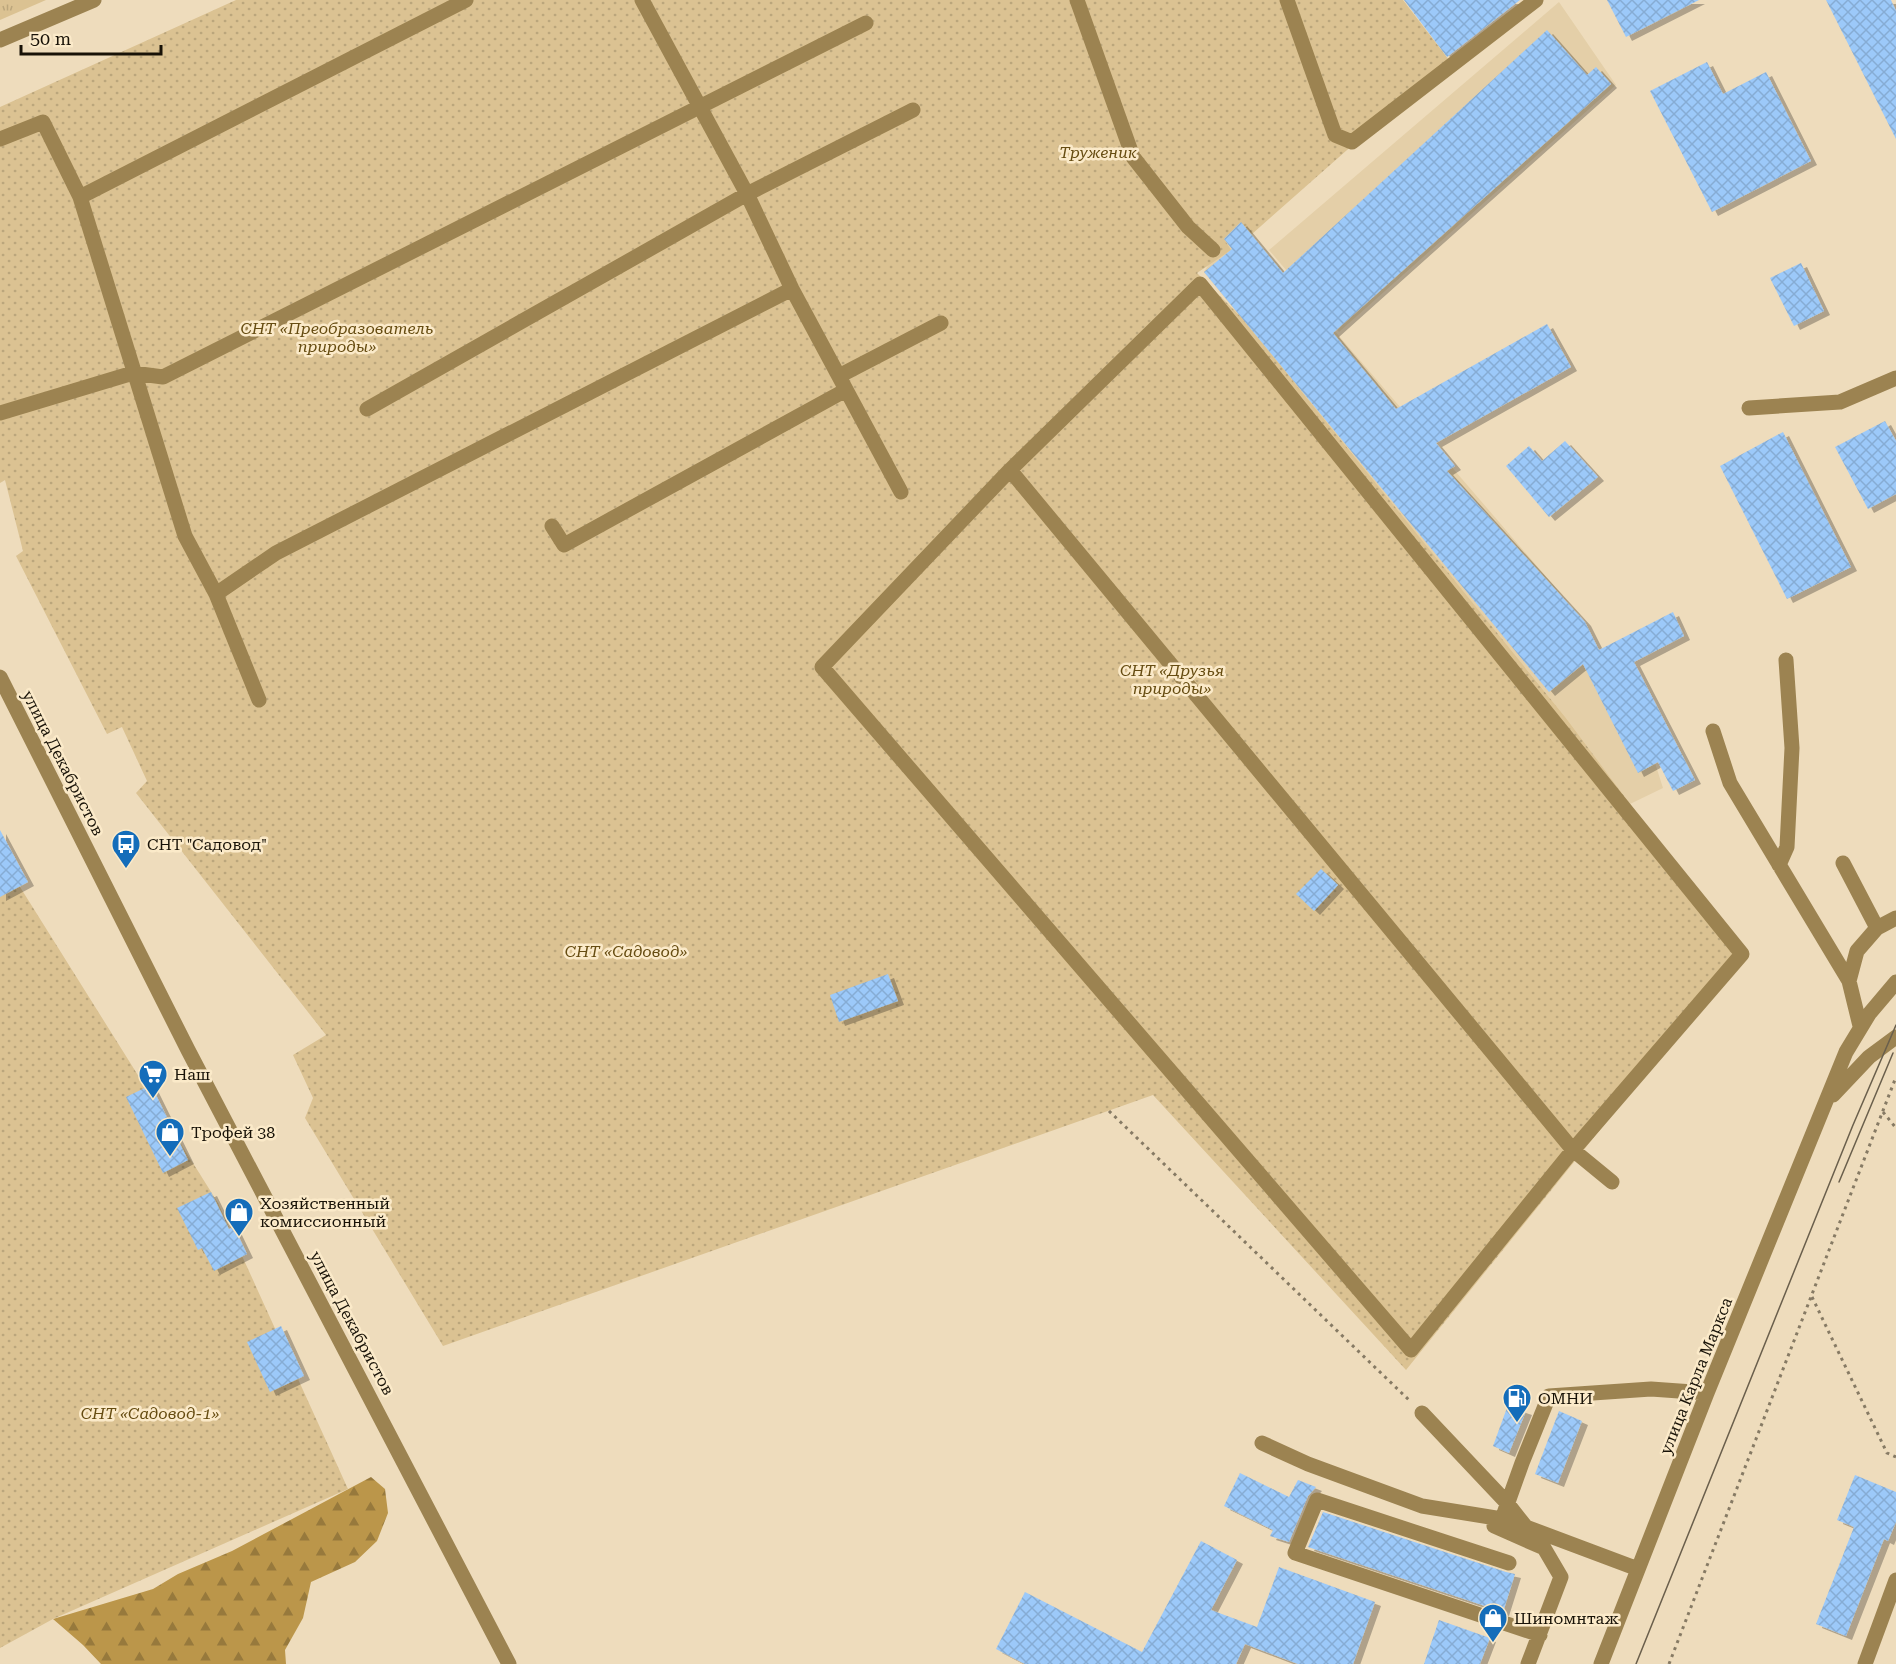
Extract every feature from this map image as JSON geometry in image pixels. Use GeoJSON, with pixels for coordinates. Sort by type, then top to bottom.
{"type":"FeatureCollection","features":[{"type":"Feature","properties":{"kind":"street"},"geometry":{"type":"LineString","coordinates":[[0,40],[94,0]]}},
{"type":"Feature","properties":{"kind":"street"},"geometry":{"type":"LineString","coordinates":[[80,197],[466,0]]}},
{"type":"Feature","properties":{"kind":"street"},"geometry":{"type":"LineString","coordinates":[[642,0],[747,194],[792,289],[901,492]]}},
{"type":"Feature","properties":{"kind":"street"},"geometry":{"type":"LineString","coordinates":[[1077,0],[1133,157],[1188,227],[1214,250]]}},
{"type":"Feature","properties":{"kind":"street"},"geometry":{"type":"LineString","coordinates":[[1287,0],[1335,135],[1352,141],[1536,0]]}},
{"type":"Feature","properties":{"kind":"street"},"geometry":{"type":"LineString","coordinates":[[0,413],[133,373],[163,377],[866,23]]}},
{"type":"Feature","properties":{"kind":"street"},"geometry":{"type":"LineString","coordinates":[[367,409],[747,194],[913,110]]}},
{"type":"Feature","properties":{"kind":"street"},"geometry":{"type":"LineString","coordinates":[[0,139],[43,122],[80,197],[185,536],[216,594],[259,700]]}},
{"type":"Feature","properties":{"kind":"street"},"geometry":{"type":"LineString","coordinates":[[1200,284],[1742,954],[1573,1150],[1412,1350],[822,667],[1010,470],[1200,284]]}},
{"type":"Feature","properties":{"kind":"street"},"geometry":{"type":"LineString","coordinates":[[216,594],[276,553],[792,289]]}},
{"type":"Feature","properties":{"kind":"street"},"geometry":{"type":"LineString","coordinates":[[839,376],[941,322]]}},
{"type":"Feature","properties":{"kind":"street"},"geometry":{"type":"LineString","coordinates":[[1749,408],[1840,402],[1896,378]]}},
{"type":"Feature","properties":{"kind":"street"},"geometry":{"type":"LineString","coordinates":[[552,526],[564,544],[846,390]]}},
{"type":"Feature","properties":{"kind":"street"},"geometry":{"type":"LineString","coordinates":[[1010,470],[1573,1150],[1612,1182]]}},
{"type":"Feature","properties":{"kind":"street"},"geometry":{"type":"LineString","coordinates":[[1779,865],[1787,847],[1792,748],[1786,660]]}},
{"type":"Feature","properties":{"kind":"street","name":"улица Декабристов"},"geometry":{"type":"LineString","coordinates":[[0,677],[188,1050],[509,1664]]}},
{"type":"Feature","properties":{"kind":"street"},"geometry":{"type":"LineString","coordinates":[[1713,731],[1730,783],[1849,981],[1860,1026]]}},
{"type":"Feature","properties":{"kind":"street"},"geometry":{"type":"LineString","coordinates":[[1844,863],[1877,928]]}},
{"type":"Feature","properties":{"kind":"street"},"geometry":{"type":"LineString","coordinates":[[1849,981],[1857,951],[1877,928],[1896,918]]}},
{"type":"Feature","properties":{"kind":"street","name":"улица Карла Маркса"},"geometry":{"type":"LineString","coordinates":[[1601,1664],[1707,1393],[1846,1052],[1860,1026],[1896,982]]}},
{"type":"Feature","properties":{"kind":"street","name":"улица Карла Маркса"},"geometry":{"type":"LineString","coordinates":[[1827,1102],[1869,1057],[1896,1037]]}},
{"type":"Feature","properties":{"kind":"street"},"geometry":{"type":"LineString","coordinates":[[1502,1519],[1549,1396],[1652,1389],[1707,1393]]}},
{"type":"Feature","properties":{"kind":"street"},"geometry":{"type":"LineString","coordinates":[[1422,1413],[1507,1503],[1526,1527]]}},
{"type":"Feature","properties":{"kind":"street"},"geometry":{"type":"LineString","coordinates":[[1262,1443],[1308,1464],[1422,1506],[1502,1519],[1638,1569]]}},
{"type":"Feature","properties":{"kind":"street"},"geometry":{"type":"LineString","coordinates":[[1509,1563],[1317,1500],[1295,1552],[1540,1635]]}},
{"type":"Feature","properties":{"kind":"street"},"geometry":{"type":"LineString","coordinates":[[1442,1510],[1502,1529],[1544,1548],[1561,1577],[1528,1664]]}},
{"type":"Feature","properties":{"kind":"street"},"geometry":{"type":"LineString","coordinates":[[1865,1664],[1896,1580]]}},
{"type":"Feature","properties":{"kind":"path"},"geometry":{"type":"LineString","coordinates":[[1669,1664],[1896,1077]]}},
{"type":"Feature","properties":{"kind":"path"},"geometry":{"type":"LineString","coordinates":[[1109,1111],[1422,1413]]}},
{"type":"Feature","properties":{"kind":"path"},"geometry":{"type":"LineString","coordinates":[[1883,1112],[1896,1128]]}},
{"type":"Feature","properties":{"kind":"path"},"geometry":{"type":"LineString","coordinates":[[1812,1297],[1887,1453],[1896,1457]]}},
{"type":"Feature","properties":{"kind":"shaded area"},"geometry":{"type":"Polygon","coordinates":[[[1559,2],[1616,85],[1339,332],[1269,250],[1559,2]]]}},
{"type":"Feature","properties":{"kind":"shaded area"},"geometry":{"type":"Polygon","coordinates":[[[1241,222],[1585,622],[1655,763],[1663,788],[1630,804],[1566,718],[1204,272],[1224,239],[1241,222]]]}},
{"type":"Feature","properties":{"kind":"green space"},"geometry":{"type":"Polygon","coordinates":[[[0,0],[46,0],[0,20],[0,0]]]}},
{"type":"Feature","properties":{"kind":"green space"},"geometry":{"type":"Polygon","coordinates":[[[236,0],[1403,0],[1449,60],[1252,234],[1240,223],[1224,239],[1231,250],[1197,273],[1242,318],[1566,718],[1742,954],[1406,1370],[1153,1095],[443,1346],[305,1118],[313,1098],[293,1055],[326,1035],[136,793],[147,781],[122,727],[107,734],[16,556],[23,551],[5,480],[0,483],[0,107],[236,0]]]}},
{"type":"Feature","properties":{"kind":"green space","name":"СНТ «Садовод-1»"},"geometry":{"type":"Polygon","coordinates":[[[0,855],[218,1203],[348,1489],[53,1619],[0,1648],[0,855]]]}},
{"type":"Feature","properties":{"kind":"green space"},"geometry":{"type":"Polygon","coordinates":[[[371,1477],[385,1489],[388,1513],[377,1541],[355,1562],[311,1582],[303,1618],[285,1650],[286,1664],[101,1664],[53,1619],[153,1589],[178,1574],[232,1551],[371,1477]]]}},
{"type":"Feature","properties":{"kind":"building"},"geometry":{"type":"Polygon","coordinates":[[[1404,0],[1520,0],[1447,57],[1404,0]]]}},
{"type":"Feature","properties":{"kind":"building"},"geometry":{"type":"Polygon","coordinates":[[[1607,0],[1699,0],[1626,37],[1607,0]]]}},
{"type":"Feature","properties":{"kind":"building"},"geometry":{"type":"Polygon","coordinates":[[[1826,0],[1891,0],[1896,11],[1896,139],[1826,0]]]}},
{"type":"Feature","properties":{"kind":"building"},"geometry":{"type":"Polygon","coordinates":[[[1547,30],[1587,75],[1596,67],[1611,84],[1333,333],[1396,409],[1547,324],[1571,367],[1436,443],[1455,466],[1447,471],[1585,622],[1599,650],[1673,612],[1684,636],[1634,662],[1695,780],[1673,791],[1658,762],[1638,773],[1583,664],[1549,692],[1204,272],[1232,249],[1224,239],[1241,222],[1283,273],[1547,30]]]}},
{"type":"Feature","properties":{"kind":"building"},"geometry":{"type":"Polygon","coordinates":[[[1707,62],[1723,94],[1766,72],[1811,161],[1712,212],[1650,91],[1707,62]]]}},
{"type":"Feature","properties":{"kind":"building"},"geometry":{"type":"Polygon","coordinates":[[[1801,263],[1824,311],[1794,326],[1770,278],[1801,263]]]}},
{"type":"Feature","properties":{"kind":"building"},"geometry":{"type":"Polygon","coordinates":[[[1885,421],[1896,441],[1896,494],[1868,509],[1835,447],[1885,421]]]}},
{"type":"Feature","properties":{"kind":"building"},"geometry":{"type":"Polygon","coordinates":[[[1783,432],[1851,567],[1787,599],[1720,466],[1783,432]]]}},
{"type":"Feature","properties":{"kind":"building"},"geometry":{"type":"Polygon","coordinates":[[[1565,441],[1598,477],[1549,517],[1506,466],[1529,446],[1542,461],[1565,441]]]}},
{"type":"Feature","properties":{"kind":"building"},"geometry":{"type":"Polygon","coordinates":[[[0,830],[28,882],[0,897],[0,830]]]}},
{"type":"Feature","properties":{"kind":"building"},"geometry":{"type":"Polygon","coordinates":[[[1321,869],[1338,885],[1314,911],[1296,894],[1321,869]]]}},
{"type":"Feature","properties":{"kind":"building"},"geometry":{"type":"Polygon","coordinates":[[[888,974],[898,1001],[839,1022],[830,995],[888,974]]]}},
{"type":"Feature","properties":{"kind":"building"},"geometry":{"type":"Polygon","coordinates":[[[151,1085],[188,1160],[163,1173],[126,1097],[151,1085]]]}},
{"type":"Feature","properties":{"kind":"building"},"geometry":{"type":"Polygon","coordinates":[[[211,1192],[229,1229],[234,1227],[247,1254],[214,1271],[202,1248],[198,1250],[177,1208],[211,1192]]]}},
{"type":"Feature","properties":{"kind":"building"},"geometry":{"type":"Polygon","coordinates":[[[281,1326],[304,1376],[270,1392],[247,1342],[281,1326]]]}},
{"type":"Feature","properties":{"kind":"building"},"geometry":{"type":"Polygon","coordinates":[[[1508,1405],[1526,1411],[1509,1453],[1493,1446],[1508,1405]]]}},
{"type":"Feature","properties":{"kind":"building"},"geometry":{"type":"Polygon","coordinates":[[[1559,1411],[1582,1421],[1558,1483],[1535,1474],[1559,1411]]]}},
{"type":"Feature","properties":{"kind":"building"},"geometry":{"type":"Polygon","coordinates":[[[1240,1473],[1289,1497],[1298,1480],[1316,1487],[1308,1496],[1289,1542],[1270,1536],[1273,1530],[1224,1506],[1240,1473]]]}},
{"type":"Feature","properties":{"kind":"building"},"geometry":{"type":"Polygon","coordinates":[[[1855,1475],[1896,1492],[1896,1522],[1888,1541],[1884,1539],[1846,1636],[1816,1624],[1854,1527],[1837,1520],[1855,1475]]]}},
{"type":"Feature","properties":{"kind":"building"},"geometry":{"type":"Polygon","coordinates":[[[1323,1512],[1515,1574],[1503,1612],[1308,1547],[1323,1512]]]}},
{"type":"Feature","properties":{"kind":"building"},"geometry":{"type":"Polygon","coordinates":[[[1201,1541],[1237,1560],[1211,1610],[1257,1627],[1279,1567],[1375,1602],[1353,1664],[1298,1664],[1245,1644],[1236,1664],[1025,1664],[996,1649],[1025,1592],[1142,1652],[1201,1541]]]}},
{"type":"Feature","properties":{"kind":"building"},"geometry":{"type":"Polygon","coordinates":[[[1439,1620],[1490,1638],[1480,1664],[1424,1664],[1439,1620]]]}},
{"type":"Feature","properties":{"kind":"tram line"},"geometry":{"type":"LineString","coordinates":[[1636,1664],[1853,1125],[1896,1025]]}},
{"type":"Feature","properties":{"kind":"tram line"},"geometry":{"type":"LineString","coordinates":[[1839,1182],[1893,1053]]}},
{"type":"Feature","properties":{"kind":"place","name":"СНТ \"Садовод\""},"geometry":{"type":"Point","coordinates":[126,870]}},
{"type":"Feature","properties":{"kind":"place","name":"Наш"},"geometry":{"type":"Point","coordinates":[153,1100]}},
{"type":"Feature","properties":{"kind":"place","name":"Трофей 38"},"geometry":{"type":"Point","coordinates":[170,1158]}},
{"type":"Feature","properties":{"kind":"place","name":"Хозяйственный комиссионный"},"geometry":{"type":"Point","coordinates":[239,1238]}},
{"type":"Feature","properties":{"kind":"place","name":"ОМНИ"},"geometry":{"type":"Point","coordinates":[1517,1424]}},
{"type":"Feature","properties":{"kind":"place","name":"Шиномнтаж"},"geometry":{"type":"Point","coordinates":[1493,1644]}},
{"type":"Feature","properties":{"kind":"park label","name":"Труженик"},"geometry":{"type":"Point","coordinates":[1098,152]}},
{"type":"Feature","properties":{"kind":"park label","name":"СНТ «Преобразователь природы»"},"geometry":{"type":"Point","coordinates":[337,337]}},
{"type":"Feature","properties":{"kind":"park label","name":"СНТ «Друзья природы»"},"geometry":{"type":"Point","coordinates":[1172,679]}},
{"type":"Feature","properties":{"kind":"park label","name":"СНТ «Садовод»"},"geometry":{"type":"Point","coordinates":[626,951]}}]}
